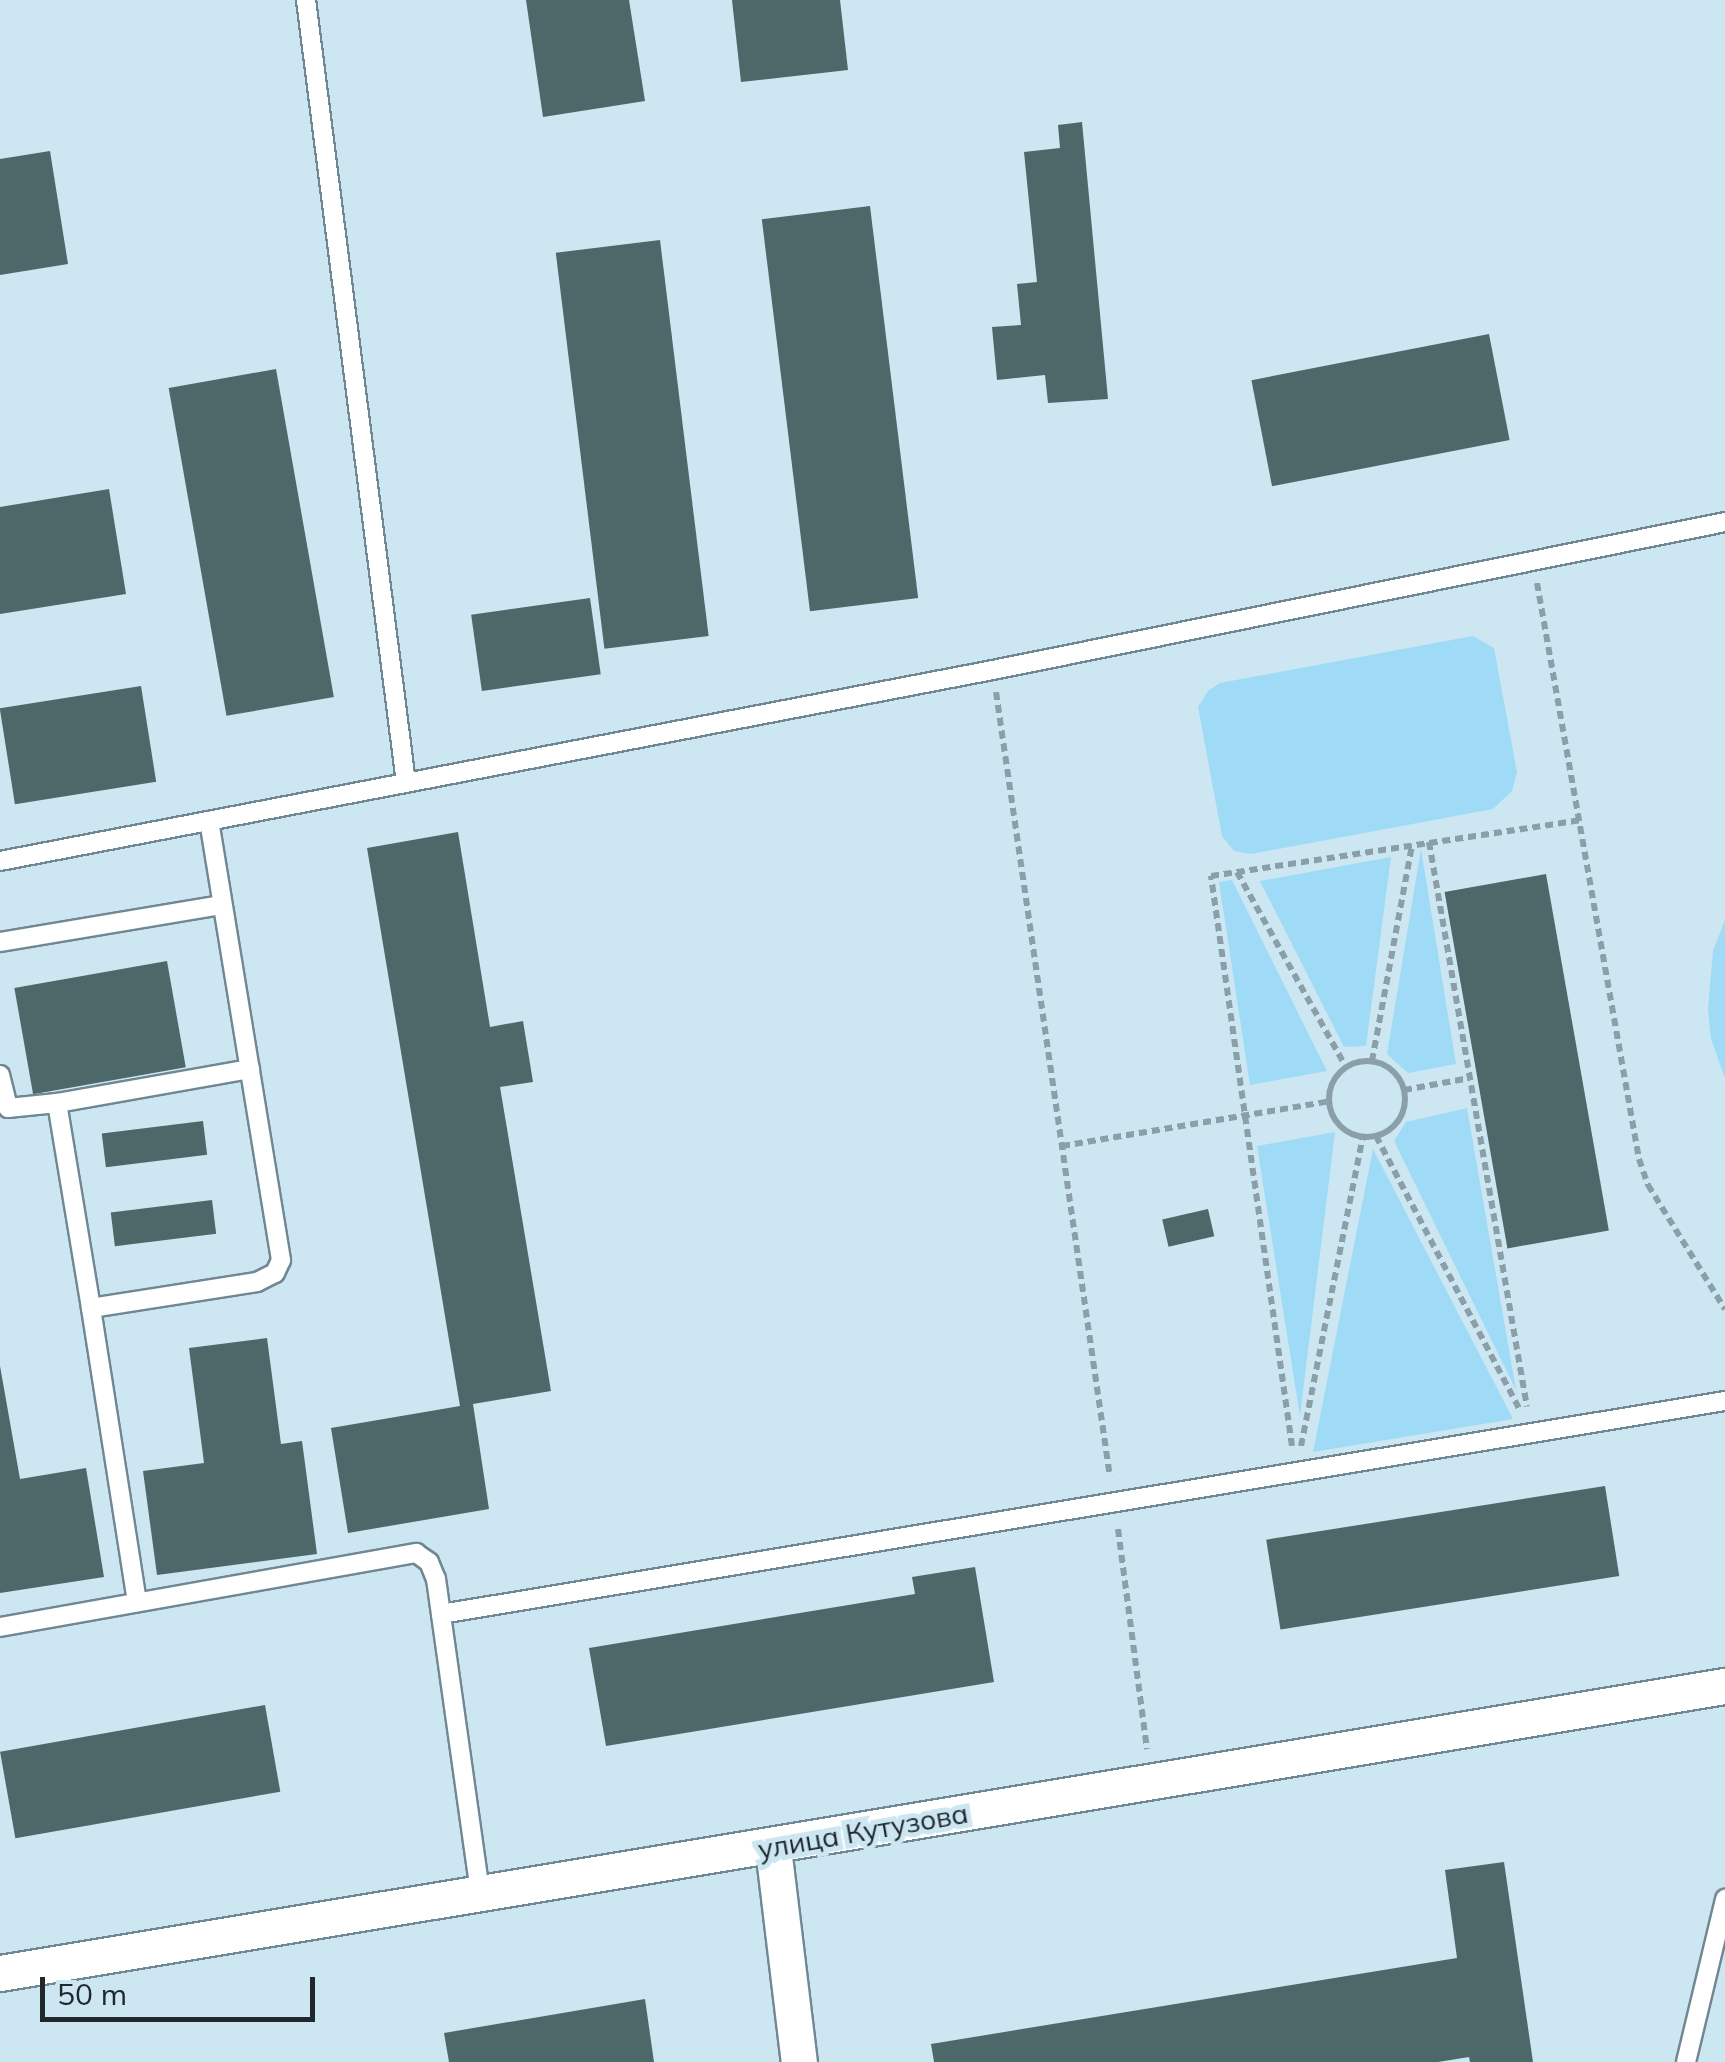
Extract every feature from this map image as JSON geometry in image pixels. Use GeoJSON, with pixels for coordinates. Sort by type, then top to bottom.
{"type":"FeatureCollection","features":[{"type":"Feature","properties":{"kind":"street","name":"улица Кутузова"},"geometry":{"type":"LineString","coordinates":[[0,1973],[480,1891],[773,1848],[1151,1780],[1725,1686]]}},
{"type":"Feature","properties":{"kind":"street"},"geometry":{"type":"LineString","coordinates":[[773,1848],[798,2062]]}},
{"type":"Feature","properties":{"kind":"lane"},"geometry":{"type":"LineString","coordinates":[[306,0],[406,783]]}},
{"type":"Feature","properties":{"kind":"lane"},"geometry":{"type":"LineString","coordinates":[[0,861],[993,670],[1725,522]]}},
{"type":"Feature","properties":{"kind":"lane"},"geometry":{"type":"LineString","coordinates":[[91,1308],[257,1282],[275,1274],[281,1260],[208,821]]}},
{"type":"Feature","properties":{"kind":"lane"},"geometry":{"type":"LineString","coordinates":[[0,942],[222,905]]}},
{"type":"Feature","properties":{"kind":"lane"},"geometry":{"type":"LineString","coordinates":[[0,1075],[8,1108],[250,1069]]}},
{"type":"Feature","properties":{"kind":"lane"},"geometry":{"type":"LineString","coordinates":[[57,1103],[137,1602]]}},
{"type":"Feature","properties":{"kind":"lane"},"geometry":{"type":"LineString","coordinates":[[440,1614],[1725,1401]]}},
{"type":"Feature","properties":{"kind":"lane"},"geometry":{"type":"LineString","coordinates":[[0,1627],[416,1553],[429,1562],[440,1614],[480,1891]]}},
{"type":"Feature","properties":{"kind":"lane"},"geometry":{"type":"LineString","coordinates":[[1686,2062],[1725,1899]]}},
{"type":"Feature","properties":{"kind":"path"},"geometry":{"type":"LineString","coordinates":[[1534,562],[1639,1159],[1648,1185],[1725,1309]]}},
{"type":"Feature","properties":{"kind":"path"},"geometry":{"type":"LineString","coordinates":[[993,670],[1143,1721]]}},
{"type":"Feature","properties":{"kind":"path"},"geometry":{"type":"LineString","coordinates":[[1296,1472],[1211,876],[1580,820]]}},
{"type":"Feature","properties":{"kind":"path"},"geometry":{"type":"LineString","coordinates":[[1429,842],[1532,1433]]}},
{"type":"Feature","properties":{"kind":"path"},"geometry":{"type":"LineString","coordinates":[[1372,1061],[1412,845]]}},
{"type":"Feature","properties":{"kind":"path"},"geometry":{"type":"LineString","coordinates":[[1238,872],[1346,1067]]}},
{"type":"Feature","properties":{"kind":"path"},"geometry":{"type":"LineString","coordinates":[[1372,1061],[1395,1073],[1404,1090],[1401,1116],[1376,1136],[1363,1136],[1340,1124],[1330,1100],[1334,1082],[1346,1067],[1372,1061]]}},
{"type":"Feature","properties":{"kind":"path"},"geometry":{"type":"LineString","coordinates":[[1404,1090],[1470,1078]]}},
{"type":"Feature","properties":{"kind":"path"},"geometry":{"type":"LineString","coordinates":[[1062,1146],[1330,1100]]}},
{"type":"Feature","properties":{"kind":"path"},"geometry":{"type":"LineString","coordinates":[[1296,1472],[1363,1136]]}},
{"type":"Feature","properties":{"kind":"path"},"geometry":{"type":"LineString","coordinates":[[1376,1136],[1532,1433]]}},
{"type":"Feature","properties":{"kind":"shaded area"},"geometry":{"type":"Polygon","coordinates":[[[1473,636],[1494,648],[1517,772],[1512,791],[1493,809],[1251,854],[1234,851],[1222,836],[1198,707],[1208,691],[1220,683],[1473,636]]]}},
{"type":"Feature","properties":{"kind":"shaded area"},"geometry":{"type":"Polygon","coordinates":[[[1421,849],[1456,1064],[1408,1073],[1387,1054],[1421,849]]]}},
{"type":"Feature","properties":{"kind":"shaded area"},"geometry":{"type":"Polygon","coordinates":[[[1391,857],[1366,1046],[1344,1047],[1260,881],[1391,857]]]}},
{"type":"Feature","properties":{"kind":"shaded area"},"geometry":{"type":"Polygon","coordinates":[[[1232,880],[1327,1071],[1250,1085],[1219,882],[1232,880]]]}},
{"type":"Feature","properties":{"kind":"shaded area"},"geometry":{"type":"Polygon","coordinates":[[[1725,920],[1725,1078],[1711,1039],[1708,1009],[1713,951],[1725,920]]]}},
{"type":"Feature","properties":{"kind":"shaded area"},"geometry":{"type":"Polygon","coordinates":[[[1467,1108],[1516,1390],[1394,1141],[1406,1122],[1467,1108]]]}},
{"type":"Feature","properties":{"kind":"shaded area"},"geometry":{"type":"Polygon","coordinates":[[[1335,1132],[1300,1416],[1257,1146],[1335,1132]]]}},
{"type":"Feature","properties":{"kind":"shaded area"},"geometry":{"type":"Polygon","coordinates":[[[1373,1149],[1513,1419],[1313,1452],[1373,1149]]]}},
{"type":"Feature","properties":{"kind":"building"},"geometry":{"type":"Polygon","coordinates":[[[526,0],[629,0],[645,101],[543,117],[526,0]]]}},
{"type":"Feature","properties":{"kind":"building"},"geometry":{"type":"Polygon","coordinates":[[[732,0],[840,0],[848,70],[741,82],[732,0]]]}},
{"type":"Feature","properties":{"kind":"building"},"geometry":{"type":"Polygon","coordinates":[[[1082,122],[1108,399],[1048,403],[1045,375],[997,380],[992,327],[1021,325],[1017,284],[1037,282],[1024,152],[1060,148],[1058,125],[1082,122]]]}},
{"type":"Feature","properties":{"kind":"building"},"geometry":{"type":"Polygon","coordinates":[[[50,151],[68,264],[0,275],[0,159],[50,151]]]}},
{"type":"Feature","properties":{"kind":"building"},"geometry":{"type":"Polygon","coordinates":[[[870,206],[918,598],[810,611],[762,219],[870,206]]]}},
{"type":"Feature","properties":{"kind":"building"},"geometry":{"type":"Polygon","coordinates":[[[660,240],[709,636],[604,649],[556,253],[660,240]]]}},
{"type":"Feature","properties":{"kind":"building"},"geometry":{"type":"Polygon","coordinates":[[[1489,334],[1510,440],[1272,486],[1251,380],[1489,334]]]}},
{"type":"Feature","properties":{"kind":"building"},"geometry":{"type":"Polygon","coordinates":[[[276,369],[334,697],[226,716],[169,388],[276,369]]]}},
{"type":"Feature","properties":{"kind":"building"},"geometry":{"type":"Polygon","coordinates":[[[109,489],[126,594],[0,614],[0,507],[109,489]]]}},
{"type":"Feature","properties":{"kind":"building"},"geometry":{"type":"Polygon","coordinates":[[[590,598],[601,674],[482,691],[471,615],[590,598]]]}},
{"type":"Feature","properties":{"kind":"building"},"geometry":{"type":"Polygon","coordinates":[[[141,686],[156,782],[15,804],[0,708],[141,686]]]}},
{"type":"Feature","properties":{"kind":"building"},"geometry":{"type":"Polygon","coordinates":[[[458,832],[490,1027],[523,1021],[533,1082],[500,1087],[551,1391],[473,1404],[489,1509],[348,1533],[331,1428],[460,1406],[367,848],[458,832]]]}},
{"type":"Feature","properties":{"kind":"building"},"geometry":{"type":"Polygon","coordinates":[[[1546,874],[1609,1231],[1507,1248],[1445,892],[1546,874]]]}},
{"type":"Feature","properties":{"kind":"building"},"geometry":{"type":"Polygon","coordinates":[[[167,961],[186,1067],[33,1094],[14,988],[167,961]]]}},
{"type":"Feature","properties":{"kind":"building"},"geometry":{"type":"Polygon","coordinates":[[[203,1121],[207,1155],[106,1167],[102,1133],[203,1121]]]}},
{"type":"Feature","properties":{"kind":"building"},"geometry":{"type":"Polygon","coordinates":[[[212,1200],[216,1234],[115,1246],[111,1212],[212,1200]]]}},
{"type":"Feature","properties":{"kind":"building"},"geometry":{"type":"Polygon","coordinates":[[[1208,1209],[1214,1236],[1169,1247],[1162,1220],[1208,1209]]]}},
{"type":"Feature","properties":{"kind":"building"},"geometry":{"type":"Polygon","coordinates":[[[267,1338],[281,1444],[302,1441],[317,1554],[157,1575],[143,1471],[204,1463],[189,1348],[267,1338]]]}},
{"type":"Feature","properties":{"kind":"building"},"geometry":{"type":"Polygon","coordinates":[[[0,1366],[20,1479],[86,1468],[104,1577],[0,1593],[0,1366]]]}},
{"type":"Feature","properties":{"kind":"building"},"geometry":{"type":"Polygon","coordinates":[[[1605,1486],[1619,1576],[1280,1630],[1266,1540],[1605,1486]]]}},
{"type":"Feature","properties":{"kind":"building"},"geometry":{"type":"Polygon","coordinates":[[[975,1567],[994,1682],[606,1746],[589,1648],[915,1594],[912,1577],[975,1567]]]}},
{"type":"Feature","properties":{"kind":"building"},"geometry":{"type":"Polygon","coordinates":[[[265,1705],[280,1792],[15,1838],[0,1752],[265,1705]]]}},
{"type":"Feature","properties":{"kind":"building"},"geometry":{"type":"Polygon","coordinates":[[[1504,1862],[1533,2062],[1470,2062],[1469,2057],[1438,2062],[934,2062],[931,2044],[1457,1958],[1445,1870],[1504,1862]]]}},
{"type":"Feature","properties":{"kind":"building"},"geometry":{"type":"Polygon","coordinates":[[[645,1999],[654,2062],[449,2062],[444,2033],[645,1999]]]}}]}
